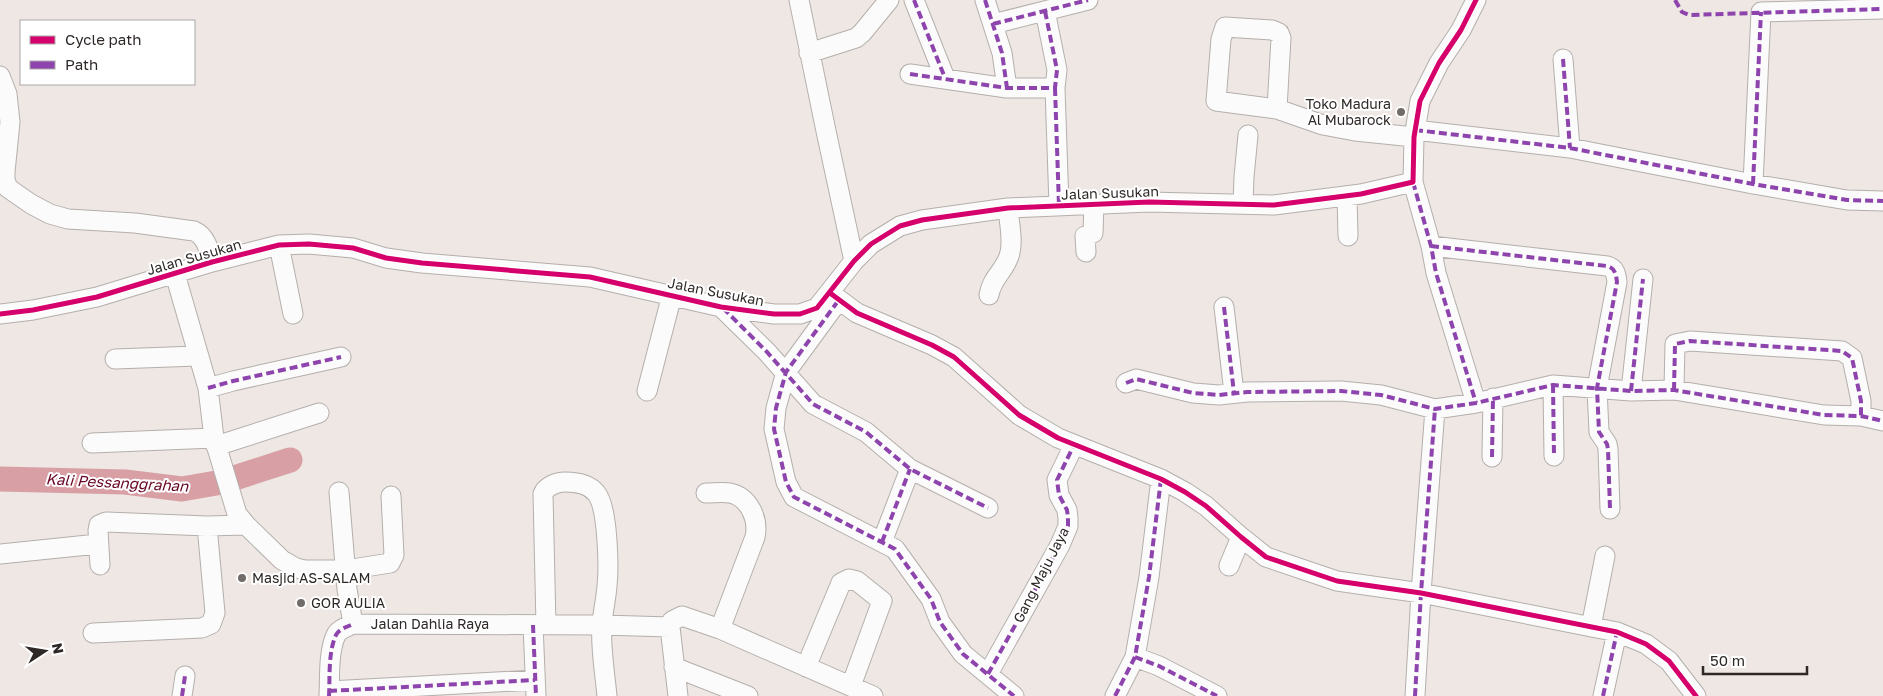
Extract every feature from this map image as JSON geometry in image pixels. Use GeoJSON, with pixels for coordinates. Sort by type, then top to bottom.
{"type":"FeatureCollection","features":[{"type":"Feature","properties":{"kind":"street"},"geometry":{"type":"LineString","coordinates":[[799,0],[854,261]]}},
{"type":"Feature","properties":{"kind":"street"},"geometry":{"type":"LineString","coordinates":[[809,53],[856,38],[889,0]]}},
{"type":"Feature","properties":{"kind":"street"},"geometry":{"type":"LineString","coordinates":[[914,0],[944,78]]}},
{"type":"Feature","properties":{"kind":"street"},"geometry":{"type":"LineString","coordinates":[[985,0],[1002,53],[1007,88]]}},
{"type":"Feature","properties":{"kind":"street"},"geometry":{"type":"LineString","coordinates":[[993,24],[1088,0]]}},
{"type":"Feature","properties":{"kind":"street"},"geometry":{"type":"LineString","coordinates":[[1476,0],[1420,101],[1414,134],[1413,182],[1431,246],[1436,274],[1484,400],[1492,457]]}},
{"type":"Feature","properties":{"kind":"street"},"geometry":{"type":"LineString","coordinates":[[1753,184],[1761,12],[1880,6]]}},
{"type":"Feature","properties":{"kind":"street"},"geometry":{"type":"LineString","coordinates":[[1045,11],[1058,70],[1056,88],[1059,206]]}},
{"type":"Feature","properties":{"kind":"street"},"geometry":{"type":"LineString","coordinates":[[1277,109],[1281,38],[1279,33],[1272,30],[1225,27],[1221,39],[1216,101],[1277,109],[1322,125],[1355,132],[1414,134],[1570,148],[1753,184],[1848,200],[1883,201]]}},
{"type":"Feature","properties":{"kind":"street"},"geometry":{"type":"LineString","coordinates":[[1563,59],[1570,148]]}},
{"type":"Feature","properties":{"kind":"street"},"geometry":{"type":"LineString","coordinates":[[910,74],[1007,88],[1056,88]]}},
{"type":"Feature","properties":{"kind":"street"},"geometry":{"type":"LineString","coordinates":[[0,76],[7,94],[10,122],[5,172],[8,188],[50,214],[68,219],[194,231],[199,233],[209,248],[212,262]]}},
{"type":"Feature","properties":{"kind":"street"},"geometry":{"type":"LineString","coordinates":[[1243,204],[1248,135]]}},
{"type":"Feature","properties":{"kind":"street","name":"Jalan Susukan"},"geometry":{"type":"LineString","coordinates":[[0,314],[33,310],[97,297],[212,262],[279,245],[330,245],[353,248],[386,258],[422,263],[590,277],[721,307],[774,314],[800,314],[817,308],[834,297],[854,261],[871,244],[900,226],[945,216],[1008,208],[1094,204],[1149,202],[1274,204],[1386,190],[1413,182]]}},
{"type":"Feature","properties":{"kind":"street"},"geometry":{"type":"LineString","coordinates":[[1347,196],[1348,236]]}},
{"type":"Feature","properties":{"kind":"street"},"geometry":{"type":"LineString","coordinates":[[1086,252],[1085,236],[1093,233],[1094,204]]}},
{"type":"Feature","properties":{"kind":"street"},"geometry":{"type":"LineString","coordinates":[[989,295],[991,285],[1006,263],[1010,253],[1008,208]]}},
{"type":"Feature","properties":{"kind":"street"},"geometry":{"type":"LineString","coordinates":[[279,245],[292,314]]}},
{"type":"Feature","properties":{"kind":"street"},"geometry":{"type":"LineString","coordinates":[[1431,246],[1612,267],[1615,271],[1617,282],[1597,388],[1599,432],[1608,449],[1610,508]]}},
{"type":"Feature","properties":{"kind":"street"},"geometry":{"type":"LineString","coordinates":[[175,274],[197,356],[208,388],[215,442],[242,520],[282,560],[296,568],[306,570],[346,570],[390,563],[394,555],[391,496]]}},
{"type":"Feature","properties":{"kind":"street"},"geometry":{"type":"LineString","coordinates":[[1631,390],[1643,279]]}},
{"type":"Feature","properties":{"kind":"street"},"geometry":{"type":"LineString","coordinates":[[647,391],[672,295]]}},
{"type":"Feature","properties":{"kind":"street"},"geometry":{"type":"LineString","coordinates":[[1014,696],[963,654],[940,622],[930,599],[894,549],[794,497],[786,482],[774,429],[776,408],[786,372],[834,297],[857,313],[954,357],[1019,415],[1058,438],[1161,479],[1184,492],[1206,506],[1266,557],[1337,581],[1421,593],[1617,632],[1646,644],[1669,661],[1696,696]]}},
{"type":"Feature","properties":{"kind":"street"},"geometry":{"type":"LineString","coordinates":[[721,307],[786,372],[813,404],[866,432],[910,468],[988,508]]}},
{"type":"Feature","properties":{"kind":"street"},"geometry":{"type":"LineString","coordinates":[[1224,307],[1234,394]]}},
{"type":"Feature","properties":{"kind":"street"},"geometry":{"type":"LineString","coordinates":[[1674,390],[1675,344],[1690,341],[1842,351],[1852,358],[1861,401],[1861,416]]}},
{"type":"Feature","properties":{"kind":"street"},"geometry":{"type":"LineString","coordinates":[[115,360],[197,356]]}},
{"type":"Feature","properties":{"kind":"street"},"geometry":{"type":"LineString","coordinates":[[208,388],[233,380],[341,358]]}},
{"type":"Feature","properties":{"kind":"street"},"geometry":{"type":"LineString","coordinates":[[1126,383],[1136,379],[1193,393],[1219,395],[1340,391],[1381,395],[1435,409],[1554,385],[1631,390],[1674,390],[1824,415],[1861,416],[1883,421]]}},
{"type":"Feature","properties":{"kind":"street"},"geometry":{"type":"LineString","coordinates":[[1554,385],[1554,456]]}},
{"type":"Feature","properties":{"kind":"street"},"geometry":{"type":"LineString","coordinates":[[1415,696],[1435,409]]}},
{"type":"Feature","properties":{"kind":"street"},"geometry":{"type":"LineString","coordinates":[[92,443],[215,442],[319,413]]}},
{"type":"Feature","properties":{"kind":"street","name":"Gang Maju Jaya"},"geometry":{"type":"LineString","coordinates":[[988,674],[1060,545],[1068,526],[1067,510],[1059,495],[1057,480],[1074,445]]}},
{"type":"Feature","properties":{"kind":"street"},"geometry":{"type":"LineString","coordinates":[[882,542],[910,468]]}},
{"type":"Feature","properties":{"kind":"street"},"geometry":{"type":"LineString","coordinates":[[1115,696],[1135,657],[1145,590],[1149,577],[1161,479]]}},
{"type":"Feature","properties":{"kind":"street"},"geometry":{"type":"LineString","coordinates":[[353,624],[341,629],[336,635],[330,661],[329,694],[535,688],[540,625],[544,489],[562,482],[578,482],[586,485],[596,493],[603,507],[607,552],[607,586],[602,625],[608,696]]}},
{"type":"Feature","properties":{"kind":"street","name":"Jalan Dahlia Raya"},"geometry":{"type":"LineString","coordinates":[[339,492],[353,624],[670,627]]}},
{"type":"Feature","properties":{"kind":"street"},"geometry":{"type":"LineString","coordinates":[[706,493],[730,493],[735,495],[745,502],[756,521],[756,537],[720,629]]}},
{"type":"Feature","properties":{"kind":"street"},"geometry":{"type":"LineString","coordinates":[[100,564],[99,525],[106,522],[207,526],[242,520]]}},
{"type":"Feature","properties":{"kind":"street"},"geometry":{"type":"LineString","coordinates":[[93,633],[202,628],[211,624],[215,613],[207,526]]}},
{"type":"Feature","properties":{"kind":"street"},"geometry":{"type":"LineString","coordinates":[[1229,566],[1241,537]]}},
{"type":"Feature","properties":{"kind":"street"},"geometry":{"type":"LineString","coordinates":[[0,554],[98,544]]}},
{"type":"Feature","properties":{"kind":"street"},"geometry":{"type":"LineString","coordinates":[[1591,627],[1605,556]]}},
{"type":"Feature","properties":{"kind":"street"},"geometry":{"type":"LineString","coordinates":[[806,667],[841,583],[849,579],[857,581],[882,601],[851,686]]}},
{"type":"Feature","properties":{"kind":"street"},"geometry":{"type":"LineString","coordinates":[[678,696],[670,627],[672,621],[682,616],[720,629],[873,696]]}},
{"type":"Feature","properties":{"kind":"street"},"geometry":{"type":"LineString","coordinates":[[1603,696],[1617,632]]}},
{"type":"Feature","properties":{"kind":"street"},"geometry":{"type":"LineString","coordinates":[[1135,657],[1160,666],[1217,696]]}},
{"type":"Feature","properties":{"kind":"street"},"geometry":{"type":"LineString","coordinates":[[674,667],[742,695]]}},
{"type":"Feature","properties":{"kind":"street"},"geometry":{"type":"LineString","coordinates":[[182,696],[185,676]]}},
{"type":"Feature","properties":{"kind":"waterway","name":"Kali Pessanggrahan"},"geometry":{"type":"LineString","coordinates":[[0,479],[125,482],[182,489],[222,482],[290,460]]}},
{"type":"Feature","properties":{"kind":"marked path"},"geometry":{"type":"LineString","coordinates":[[914,0],[945,78]]}},
{"type":"Feature","properties":{"kind":"marked path"},"geometry":{"type":"LineString","coordinates":[[985,0],[1002,53],[1007,88]]}},
{"type":"Feature","properties":{"kind":"marked path"},"geometry":{"type":"LineString","coordinates":[[993,24],[1088,0]]}},
{"type":"Feature","properties":{"kind":"marked path"},"geometry":{"type":"LineString","coordinates":[[1675,0],[1682,12],[1689,15],[1883,9]]}},
{"type":"Feature","properties":{"kind":"marked path"},"geometry":{"type":"LineString","coordinates":[[910,74],[1007,88],[1055,88],[1057,70],[1045,11]]}},
{"type":"Feature","properties":{"kind":"marked path"},"geometry":{"type":"LineString","coordinates":[[1753,184],[1761,12]]}},
{"type":"Feature","properties":{"kind":"marked path"},"geometry":{"type":"LineString","coordinates":[[1563,59],[1570,148]]}},
{"type":"Feature","properties":{"kind":"marked path"},"geometry":{"type":"LineString","coordinates":[[1055,88],[1059,206]]}},
{"type":"Feature","properties":{"kind":"marked path"},"geometry":{"type":"LineString","coordinates":[[1415,130],[1570,148],[1753,184],[1847,200],[1883,201]]}},
{"type":"Feature","properties":{"kind":"marked path"},"geometry":{"type":"LineString","coordinates":[[1413,182],[1431,246],[1436,273],[1476,403]]}},
{"type":"Feature","properties":{"kind":"marked path"},"geometry":{"type":"LineString","coordinates":[[1431,246],[1607,266],[1616,274],[1617,282],[1597,388],[1599,432],[1608,449],[1610,509]]}},
{"type":"Feature","properties":{"kind":"marked path"},"geometry":{"type":"LineString","coordinates":[[1631,391],[1643,279]]}},
{"type":"Feature","properties":{"kind":"marked path"},"geometry":{"type":"LineString","coordinates":[[838,301],[786,372],[776,408],[774,429],[786,482],[794,497],[895,549],[931,599],[940,622],[963,654],[1014,696]]}},
{"type":"Feature","properties":{"kind":"marked path"},"geometry":{"type":"LineString","coordinates":[[1224,307],[1234,393]]}},
{"type":"Feature","properties":{"kind":"marked path"},"geometry":{"type":"LineString","coordinates":[[723,308],[767,352],[813,404],[866,432],[910,469],[988,508]]}},
{"type":"Feature","properties":{"kind":"marked path"},"geometry":{"type":"LineString","coordinates":[[1674,390],[1675,344],[1690,341],[1842,351],[1852,358],[1861,401],[1861,416]]}},
{"type":"Feature","properties":{"kind":"marked path"},"geometry":{"type":"LineString","coordinates":[[208,388],[341,357]]}},
{"type":"Feature","properties":{"kind":"marked path"},"geometry":{"type":"LineString","coordinates":[[1126,383],[1136,379],[1193,393],[1219,395],[1247,392],[1341,391],[1381,395],[1435,409],[1476,403],[1553,385],[1631,391],[1674,390],[1824,415],[1861,416],[1883,421]]}},
{"type":"Feature","properties":{"kind":"marked path"},"geometry":{"type":"LineString","coordinates":[[1553,385],[1554,456]]}},
{"type":"Feature","properties":{"kind":"marked path"},"geometry":{"type":"LineString","coordinates":[[1492,457],[1493,398]]}},
{"type":"Feature","properties":{"kind":"marked path"},"geometry":{"type":"LineString","coordinates":[[1415,696],[1435,409]]}},
{"type":"Feature","properties":{"kind":"marked path"},"geometry":{"type":"LineString","coordinates":[[988,674],[1060,545],[1068,526],[1067,510],[1059,495],[1057,480],[1074,445]]}},
{"type":"Feature","properties":{"kind":"marked path"},"geometry":{"type":"LineString","coordinates":[[882,542],[910,469]]}},
{"type":"Feature","properties":{"kind":"marked path"},"geometry":{"type":"LineString","coordinates":[[1115,696],[1135,657],[1149,577],[1161,479]]}},
{"type":"Feature","properties":{"kind":"marked path"},"geometry":{"type":"LineString","coordinates":[[329,696],[333,642],[339,631],[353,624]]}},
{"type":"Feature","properties":{"kind":"marked path"},"geometry":{"type":"LineString","coordinates":[[533,625],[536,696]]}},
{"type":"Feature","properties":{"kind":"marked path"},"geometry":{"type":"LineString","coordinates":[[1603,696],[1617,632]]}},
{"type":"Feature","properties":{"kind":"marked path"},"geometry":{"type":"LineString","coordinates":[[1135,657],[1159,666],[1217,696]]}},
{"type":"Feature","properties":{"kind":"marked path"},"geometry":{"type":"LineString","coordinates":[[182,696],[185,676]]}},
{"type":"Feature","properties":{"kind":"marked path"},"geometry":{"type":"LineString","coordinates":[[329,691],[535,680]]}},
{"type":"Feature","properties":{"kind":"cycle path"},"geometry":{"type":"LineString","coordinates":[[0,314],[33,310],[97,297],[212,262],[279,245],[309,244],[353,248],[386,258],[422,263],[590,277],[721,307],[774,314],[800,314],[817,308],[854,261],[871,244],[900,226],[922,220],[1008,208],[1149,202],[1274,205],[1361,194],[1413,182],[1414,137],[1420,101],[1439,63],[1461,30],[1476,0]]}},
{"type":"Feature","properties":{"kind":"cycle path"},"geometry":{"type":"LineString","coordinates":[[830,293],[857,313],[932,345],[954,357],[1019,415],[1058,438],[1161,479],[1185,492],[1206,506],[1266,557],[1337,581],[1421,593],[1617,632],[1646,644],[1669,661],[1696,696]]}},
{"type":"Feature","properties":{"kind":"place","name":"Toko Madura Al Mubarock"},"geometry":{"type":"Point","coordinates":[1401,112]}},
{"type":"Feature","properties":{"kind":"place","name":"Masjid AS-SALAM"},"geometry":{"type":"Point","coordinates":[242,578]}},
{"type":"Feature","properties":{"kind":"place","name":"GOR AULIA"},"geometry":{"type":"Point","coordinates":[301,603]}}]}
